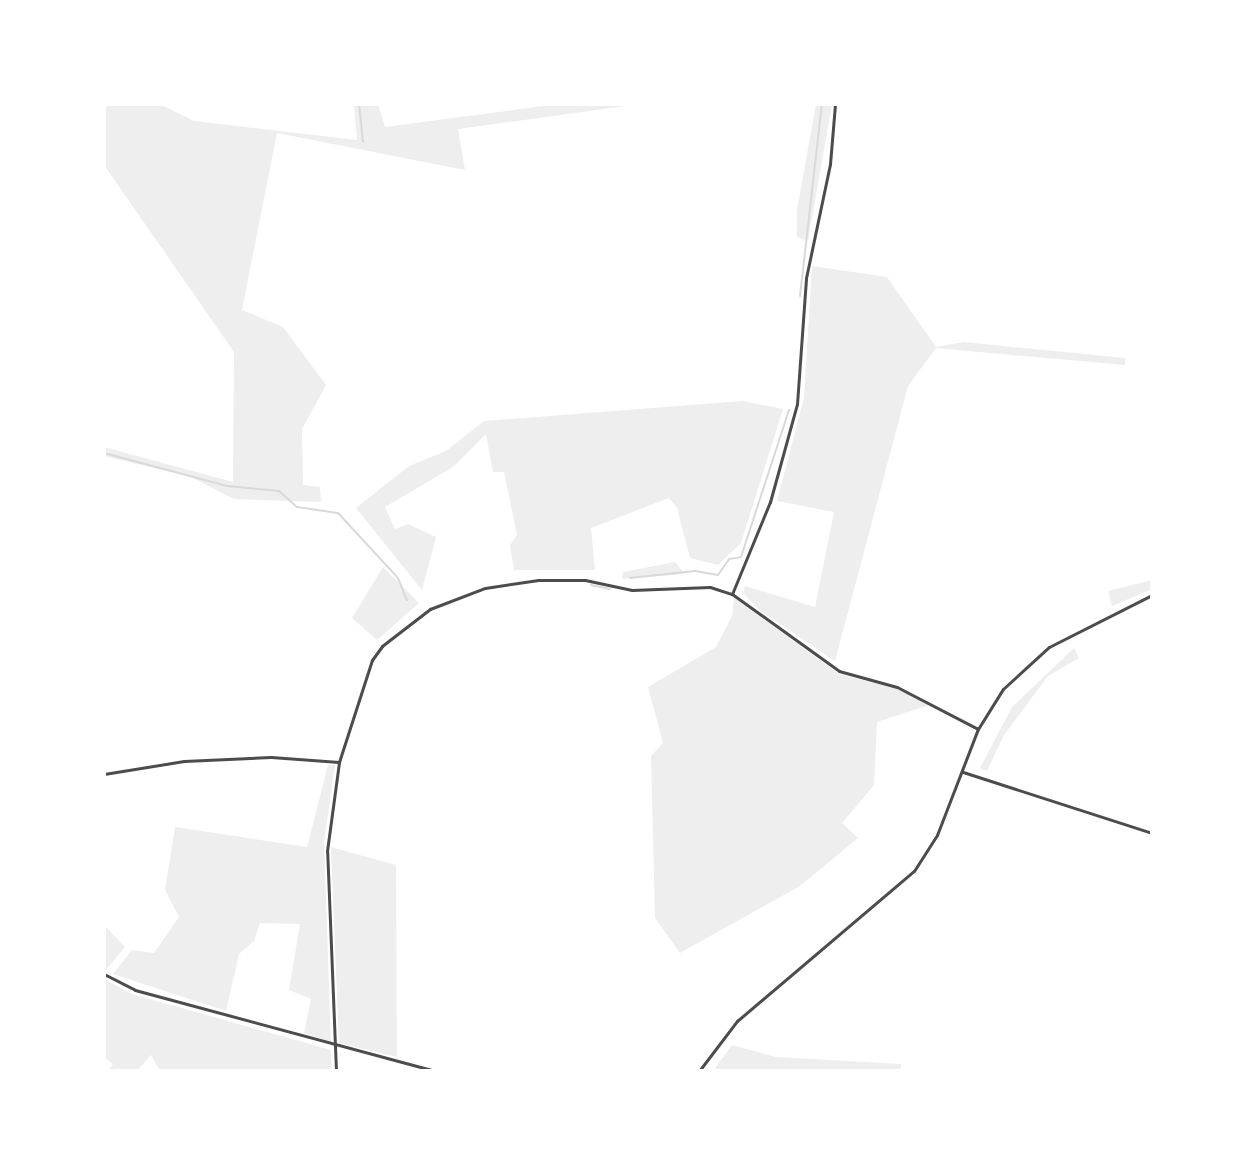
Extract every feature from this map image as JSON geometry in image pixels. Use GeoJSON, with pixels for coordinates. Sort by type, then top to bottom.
{"type":"FeatureCollection","features":[{"type":"Feature","properties":{"kind":"street"},"geometry":{"type":"LineString","coordinates":[[732,594],[770,502],[797,404],[806,278],[830,164],[835,104]]}},
{"type":"Feature","properties":{"kind":"street"},"geometry":{"type":"LineString","coordinates":[[336,1071],[327,851],[339,762],[372,660],[382,646],[430,609],[485,588],[538,580],[585,580],[632,590],[691,584],[732,594],[839,671],[897,687],[978,729]]}},
{"type":"Feature","properties":{"kind":"street"},"geometry":{"type":"LineString","coordinates":[[699,1071],[737,1021],[914,871],[937,835],[978,729],[1003,689],[1049,647],[1152,595]]}},
{"type":"Feature","properties":{"kind":"street"},"geometry":{"type":"LineString","coordinates":[[104,774],[199,760],[271,757],[339,762]]}},
{"type":"Feature","properties":{"kind":"street"},"geometry":{"type":"LineString","coordinates":[[963,772],[1152,833]]}},
{"type":"Feature","properties":{"kind":"street"},"geometry":{"type":"LineString","coordinates":[[104,974],[135,990],[335,1047],[435,1071]]}},
{"type":"Feature","properties":{"kind":"shaded area"},"geometry":{"type":"Polygon","coordinates":[[[159,104],[194,121],[357,140],[354,104],[378,104],[385,127],[558,104],[640,104],[458,129],[465,170],[277,133],[242,310],[283,327],[326,385],[302,429],[303,485],[320,487],[321,502],[234,499],[191,477],[104,456],[104,447],[233,482],[234,352],[104,165],[104,106],[159,104]]]}},
{"type":"Feature","properties":{"kind":"shaded area"},"geometry":{"type":"Polygon","coordinates":[[[816,104],[832,104],[808,241],[797,237],[797,210],[816,104]]]}},
{"type":"Feature","properties":{"kind":"shaded area"},"geometry":{"type":"Polygon","coordinates":[[[812,266],[887,277],[936,347],[963,342],[1125,358],[1125,365],[936,348],[908,386],[835,661],[758,609],[743,593],[745,586],[815,607],[834,512],[777,501],[804,398],[812,266]]]}},
{"type":"Feature","properties":{"kind":"shaded area"},"geometry":{"type":"Polygon","coordinates":[[[743,401],[783,409],[741,543],[718,565],[690,558],[677,508],[669,498],[591,528],[595,570],[514,570],[510,545],[517,535],[504,472],[493,472],[486,434],[453,467],[385,507],[395,529],[408,524],[436,537],[422,590],[356,508],[409,466],[446,451],[484,421],[743,401]]]}},
{"type":"Feature","properties":{"kind":"shaded area"},"geometry":{"type":"Polygon","coordinates":[[[675,562],[685,574],[622,579],[623,572],[675,562]]]}},
{"type":"Feature","properties":{"kind":"shaded area"},"geometry":{"type":"Polygon","coordinates":[[[383,567],[419,603],[377,640],[352,618],[383,567]]]}},
{"type":"Feature","properties":{"kind":"shaded area"},"geometry":{"type":"Polygon","coordinates":[[[1152,580],[1152,589],[1112,606],[1108,591],[1152,580]]]}},
{"type":"Feature","properties":{"kind":"shaded area"},"geometry":{"type":"Polygon","coordinates":[[[734,598],[839,674],[897,689],[929,705],[877,722],[874,785],[842,823],[858,838],[800,886],[680,953],[655,918],[651,756],[663,743],[648,687],[716,647],[732,616],[734,598]]]}},
{"type":"Feature","properties":{"kind":"shaded area"},"geometry":{"type":"Polygon","coordinates":[[[1074,648],[1079,658],[1048,676],[1004,735],[987,771],[980,768],[1012,707],[1074,648]]]}},
{"type":"Feature","properties":{"kind":"shaded area"},"geometry":{"type":"Polygon","coordinates":[[[328,765],[335,765],[324,843],[331,1042],[304,1033],[311,999],[289,990],[300,924],[260,923],[254,941],[239,954],[226,1011],[113,974],[132,950],[154,953],[179,917],[165,890],[175,827],[307,847],[328,765]]]}},
{"type":"Feature","properties":{"kind":"shaded area"},"geometry":{"type":"Polygon","coordinates":[[[331,847],[396,865],[397,1057],[339,1043],[331,847]]]}},
{"type":"Feature","properties":{"kind":"shaded area"},"geometry":{"type":"Polygon","coordinates":[[[104,925],[125,947],[106,970],[104,968],[104,925]]]}},
{"type":"Feature","properties":{"kind":"shaded area"},"geometry":{"type":"Polygon","coordinates":[[[104,979],[132,994],[331,1050],[332,1071],[160,1071],[151,1055],[137,1071],[108,1071],[113,1064],[104,1057],[104,979]]]}},
{"type":"Feature","properties":{"kind":"shaded area"},"geometry":{"type":"Polygon","coordinates":[[[732,1045],[776,1057],[901,1064],[901,1071],[713,1071],[732,1045]]]}},
{"type":"Feature","properties":{"kind":"waterway"},"geometry":{"type":"LineString","coordinates":[[359,104],[363,142]]}},
{"type":"Feature","properties":{"kind":"waterway"},"geometry":{"type":"LineString","coordinates":[[800,296],[822,104]]}},
{"type":"Feature","properties":{"kind":"waterway"},"geometry":{"type":"LineString","coordinates":[[630,578],[695,571],[718,575],[729,559],[741,557],[789,410]]}},
{"type":"Feature","properties":{"kind":"waterway"},"geometry":{"type":"LineString","coordinates":[[104,453],[227,486],[279,491],[297,507],[338,513],[398,578],[407,600]]}},
{"type":"Feature","properties":{"kind":"waterway"},"geometry":{"type":"LineString","coordinates":[[591,585],[610,589]]}}]}
